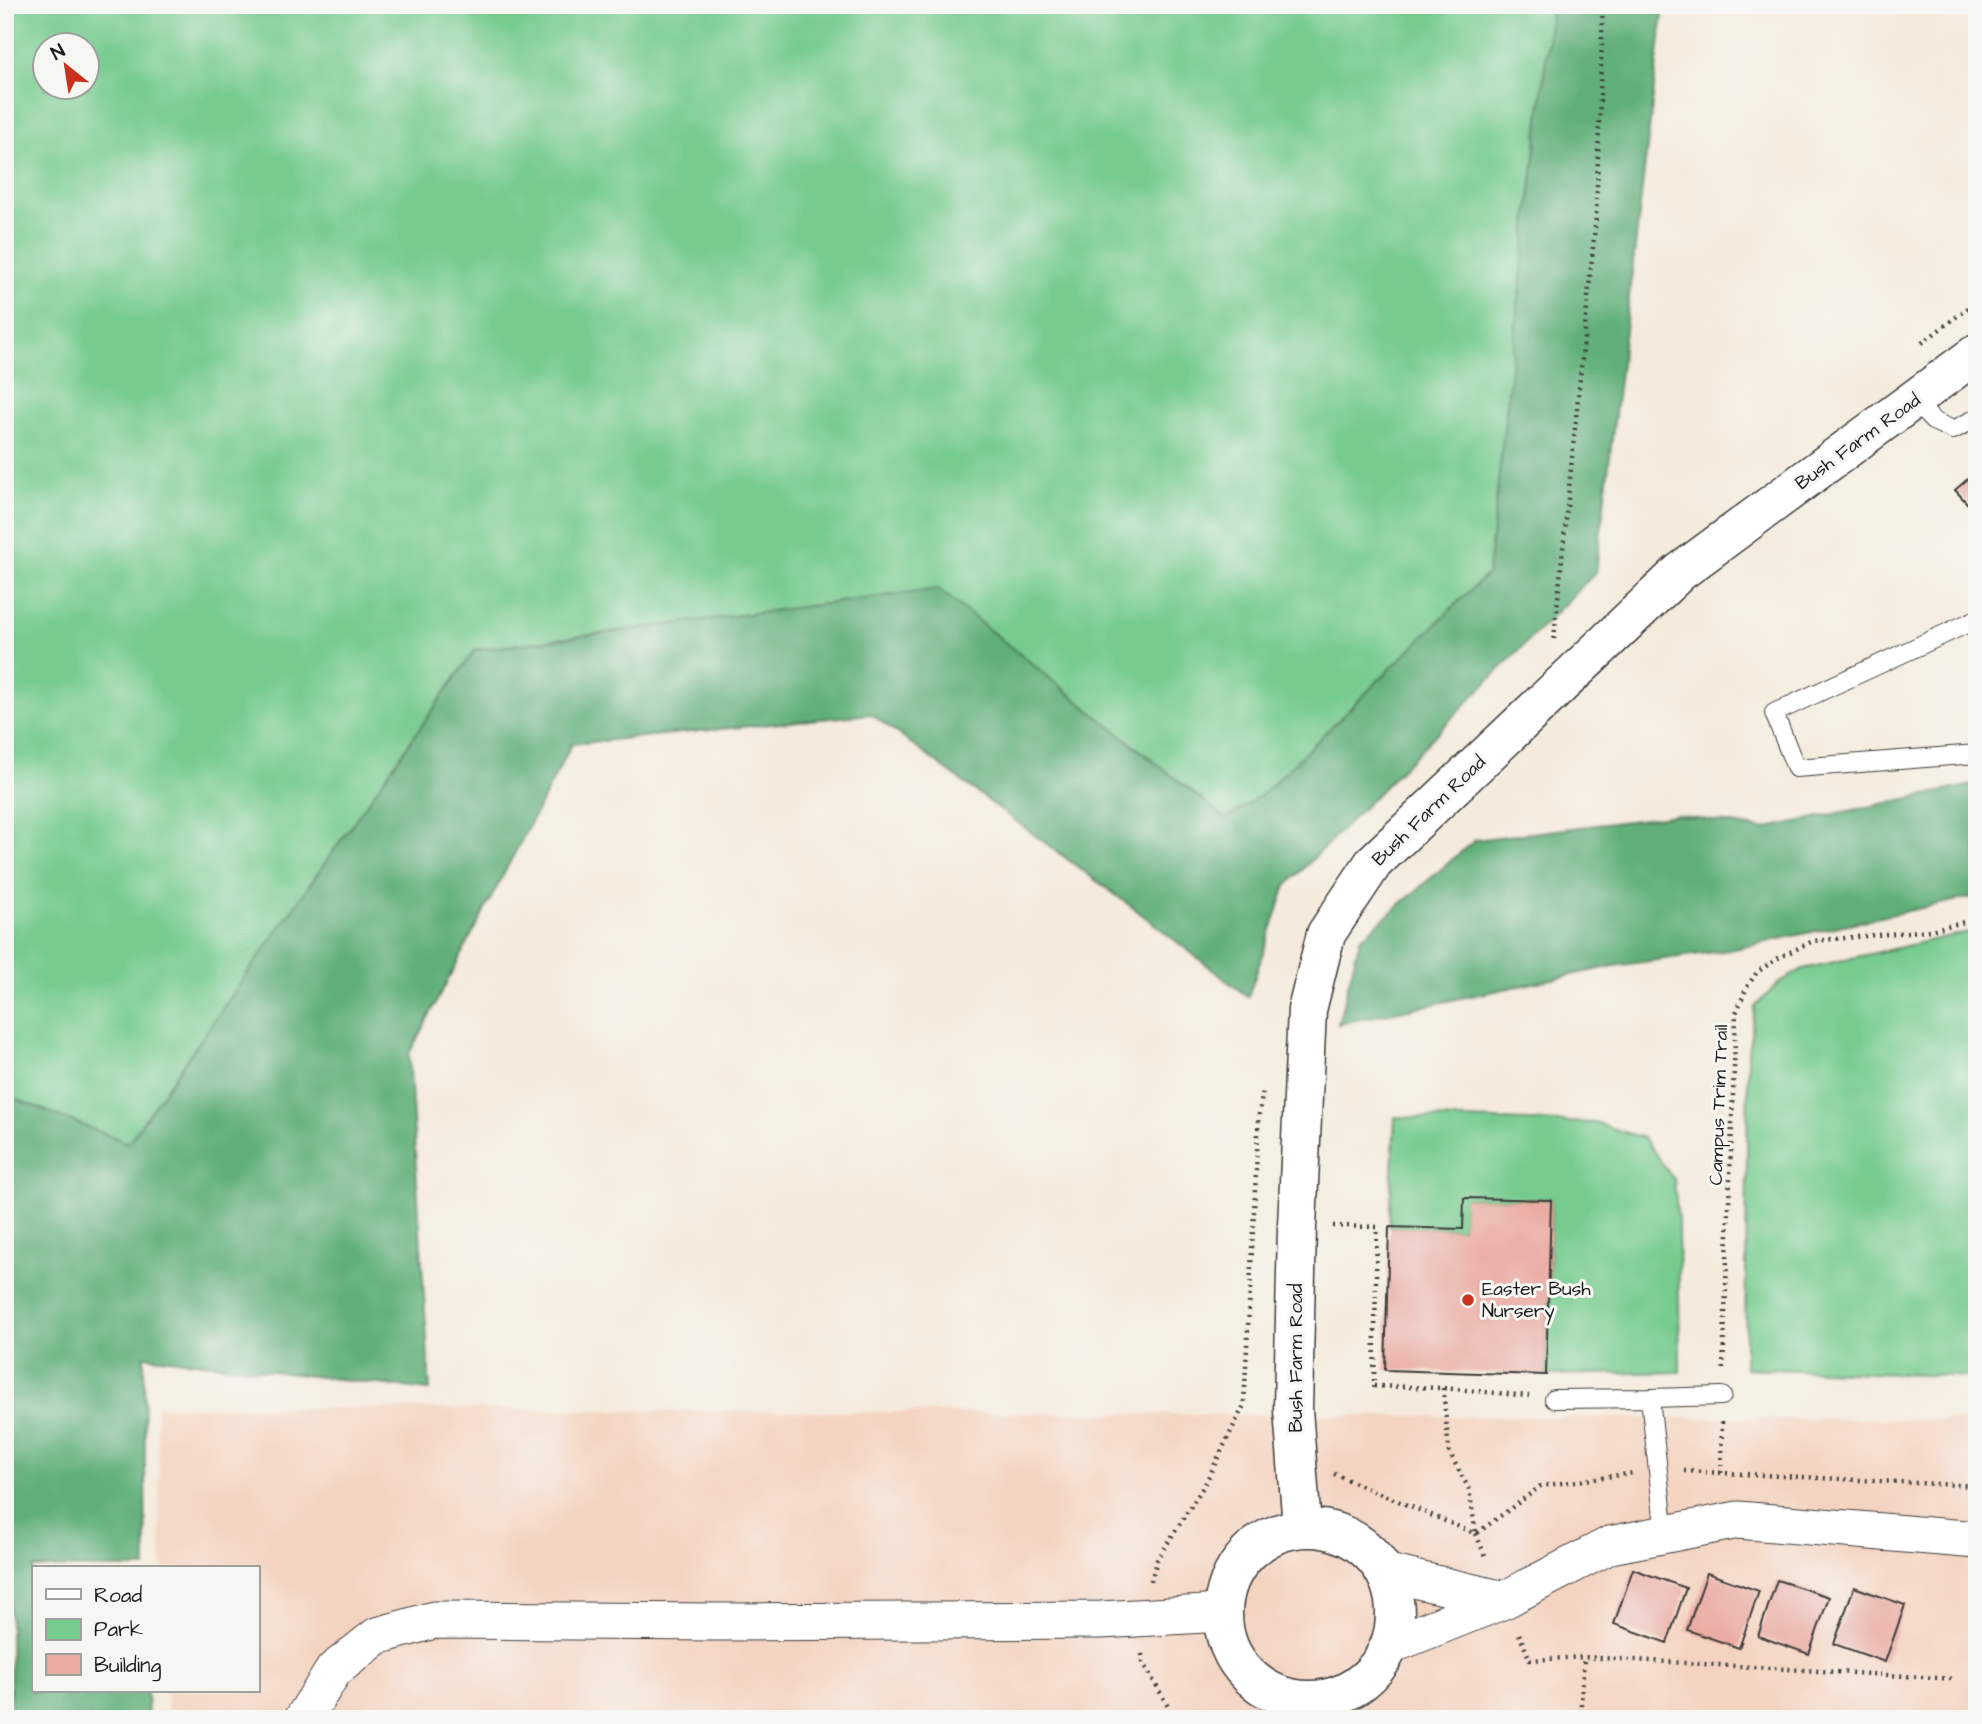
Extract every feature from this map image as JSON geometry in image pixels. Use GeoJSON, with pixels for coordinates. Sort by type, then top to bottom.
{"type":"FeatureCollection","features":[{"type":"Feature","properties":{"kind":"street","name":"Bush Farm Road"},"geometry":{"type":"LineString","coordinates":[[1302,1527],[1293,1410],[1297,1226],[1307,1010],[1326,933],[1374,862],[1680,572],[1977,353]]}},
{"type":"Feature","properties":{"kind":"street"},"geometry":{"type":"LineString","coordinates":[[1391,1645],[1504,1600],[1610,1545],[1738,1520],[1977,1540]]}},
{"type":"Feature","properties":{"kind":"street"},"geometry":{"type":"LineString","coordinates":[[1302,1527],[1332,1530],[1359,1543],[1380,1564],[1393,1591],[1396,1620],[1391,1645],[1378,1667],[1334,1708],[1284,1698],[1277,1706],[1238,1666],[1226,1641],[1222,1613],[1226,1588],[1237,1564],[1255,1546],[1277,1533],[1302,1527]]}},
{"type":"Feature","properties":{"kind":"street"},"geometry":{"type":"LineString","coordinates":[[1384,1572],[1504,1600]]}},
{"type":"Feature","properties":{"kind":"street"},"geometry":{"type":"LineString","coordinates":[[303,1719],[334,1670],[377,1636],[434,1620],[720,1622],[1139,1619],[1222,1613]]}},
{"type":"Feature","properties":{"kind":"lane"},"geometry":{"type":"LineString","coordinates":[[1914,401],[1933,421],[1953,430],[1977,418]]}},
{"type":"Feature","properties":{"kind":"lane"},"geometry":{"type":"LineString","coordinates":[[1977,619],[1774,713],[1797,768],[1977,754]]}},
{"type":"Feature","properties":{"kind":"lane"},"geometry":{"type":"LineString","coordinates":[[1554,1399],[1722,1396]]}},
{"type":"Feature","properties":{"kind":"lane"},"geometry":{"type":"LineString","coordinates":[[1650,1398],[1665,1535]]}},
{"type":"Feature","properties":{"kind":"path"},"geometry":{"type":"LineString","coordinates":[[1563,635],[1554,643],[1596,217],[1603,5]]}},
{"type":"Feature","properties":{"kind":"path"},"geometry":{"type":"LineString","coordinates":[[1912,351],[1977,302]]}},
{"type":"Feature","properties":{"kind":"path","name":"Campus Trim Trail"},"geometry":{"type":"LineString","coordinates":[[1721,1473],[1736,1013],[1747,987],[1757,972],[1813,941],[1930,930],[1977,919]]}},
{"type":"Feature","properties":{"kind":"path"},"geometry":{"type":"LineString","coordinates":[[1175,1719],[1143,1662],[1139,1619],[1157,1560],[1205,1485],[1244,1405],[1259,1114],[1264,1086]]}},
{"type":"Feature","properties":{"kind":"path"},"geometry":{"type":"LineString","coordinates":[[1297,1226],[1377,1227],[1374,1386],[1443,1388],[1554,1399]]}},
{"type":"Feature","properties":{"kind":"path"},"geometry":{"type":"LineString","coordinates":[[1443,1388],[1449,1452],[1469,1489],[1476,1534]]}},
{"type":"Feature","properties":{"kind":"path"},"geometry":{"type":"LineString","coordinates":[[1580,1719],[1584,1657]]}},
{"type":"Feature","properties":{"kind":"shaded area"},"geometry":{"type":"Polygon","coordinates":[[[156,1407],[1977,1420],[1977,1719],[168,1719],[167,1692],[259,1692],[259,1566],[162,1566],[156,1407]]]}},
{"type":"Feature","properties":{"kind":"green space"},"geometry":{"type":"Polygon","coordinates":[[[5,5],[1552,5],[1488,573],[1264,793],[1226,819],[938,589],[475,650],[128,1143],[5,1095],[5,5]]]}},
{"type":"Feature","properties":{"kind":"green space"},"geometry":{"type":"Polygon","coordinates":[[[1552,5],[1664,5],[1596,572],[1286,886],[1248,997],[1140,913],[871,714],[572,744],[409,1054],[430,1390],[144,1356],[146,1566],[32,1566],[32,1692],[147,1692],[148,1719],[11,1719],[5,1095],[128,1143],[475,650],[938,589],[1226,819],[1264,793],[1488,573],[1552,5]]]}},
{"type":"Feature","properties":{"kind":"green space"},"geometry":{"type":"Polygon","coordinates":[[[1977,784],[1977,896],[1729,950],[1614,966],[1338,1024],[1360,939],[1475,840],[1677,815],[1763,829],[1977,784]]]}},
{"type":"Feature","properties":{"kind":"green space"},"geometry":{"type":"Polygon","coordinates":[[[1977,930],[1977,1377],[1745,1368],[1748,1055],[1755,1006],[1779,983],[1803,969],[1977,930]]]}},
{"type":"Feature","properties":{"kind":"green space"},"geometry":{"type":"Polygon","coordinates":[[[1395,1117],[1595,1123],[1644,1138],[1674,1180],[1678,1222],[1680,1372],[1546,1375],[1551,1200],[1465,1198],[1463,1229],[1389,1227],[1395,1117]]]}},
{"type":"Feature","properties":{"kind":"building"},"geometry":{"type":"Polygon","coordinates":[[[1977,471],[1977,514],[1955,490],[1977,471]]]}},
{"type":"Feature","properties":{"kind":"building","name":"Easter Bush Nursery"},"geometry":{"type":"Polygon","coordinates":[[[1464,1198],[1551,1200],[1546,1375],[1385,1370],[1389,1227],[1463,1229],[1464,1198]]]}},
{"type":"Feature","properties":{"kind":"building"},"geometry":{"type":"Polygon","coordinates":[[[1633,1569],[1686,1588],[1667,1643],[1614,1624],[1633,1569]]]}},
{"type":"Feature","properties":{"kind":"building"},"geometry":{"type":"Polygon","coordinates":[[[1707,1573],[1759,1591],[1739,1648],[1687,1630],[1707,1573]]]}},
{"type":"Feature","properties":{"kind":"building"},"geometry":{"type":"Polygon","coordinates":[[[1777,1580],[1829,1597],[1809,1654],[1758,1636],[1777,1580]]]}},
{"type":"Feature","properties":{"kind":"building"},"geometry":{"type":"Polygon","coordinates":[[[1854,1587],[1905,1605],[1885,1662],[1834,1644],[1854,1587]]]}},
{"type":"Feature","properties":{"kind":"place","name":"Easter Bush Nursery"},"geometry":{"type":"Point","coordinates":[1468,1300]}}]}
